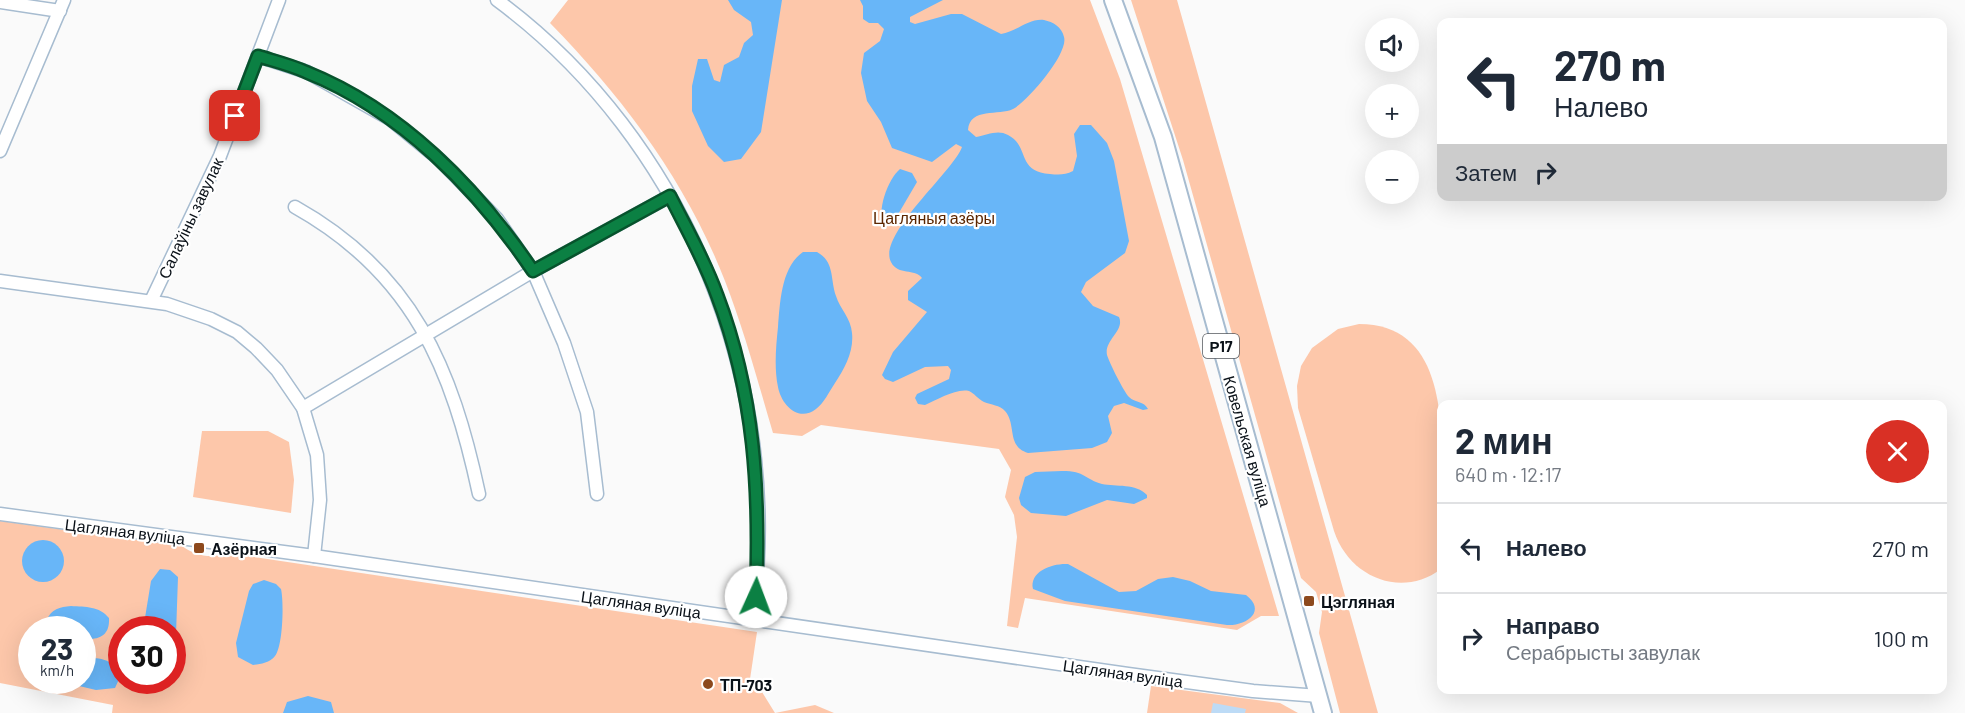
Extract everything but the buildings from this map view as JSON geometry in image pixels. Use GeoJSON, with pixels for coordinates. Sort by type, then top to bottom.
{"type":"FeatureCollection","features":[{"type":"Feature","properties":{"kind":"highway","name":"Ковельская вуліца"},"geometry":{"type":"LineString","coordinates":[[1113,0],[1162,137],[1323,713]]}},
{"type":"Feature","properties":{"kind":"street","name":"Салаўіны завулак"},"geometry":{"type":"LineString","coordinates":[[151,301],[220,156],[279,0]]}},
{"type":"Feature","properties":{"kind":"street"},"geometry":{"type":"LineString","coordinates":[[497,0],[545,38],[586,78],[642,148],[670,196],[717,295],[734,342],[750,416],[759,519],[753,620]]}},
{"type":"Feature","properties":{"kind":"street"},"geometry":{"type":"LineString","coordinates":[[0,2],[62,6],[2,143]]}},
{"type":"Feature","properties":{"kind":"street"},"geometry":{"type":"LineString","coordinates":[[258,56],[307,72],[390,119],[468,187],[497,219],[533,271],[564,343],[587,412],[597,494]]}},
{"type":"Feature","properties":{"kind":"street"},"geometry":{"type":"LineString","coordinates":[[303,408],[533,271],[670,196]]}},
{"type":"Feature","properties":{"kind":"street"},"geometry":{"type":"LineString","coordinates":[[295,207],[323,223],[384,276],[426,335],[452,390],[465,428],[479,494]]}},
{"type":"Feature","properties":{"kind":"street"},"geometry":{"type":"LineString","coordinates":[[0,280],[151,301],[212,319],[237,332],[277,370],[303,408],[317,454],[320,500],[314,556]]}},
{"type":"Feature","properties":{"kind":"street","name":"Цагляная вуліца"},"geometry":{"type":"LineString","coordinates":[[0,514],[314,556],[1230,688],[1319,696]]}},
{"type":"Feature","properties":{"kind":"green space","name":"Цагляныя азёры"},"geometry":{"type":"Polygon","coordinates":[[[568,0],[1090,0],[1120,79],[1279,616],[1261,616],[1237,630],[1025,598],[1018,628],[1007,626],[1017,537],[1014,515],[1005,497],[1011,470],[999,449],[821,425],[802,436],[773,433],[732,300],[692,209],[651,143],[628,112],[550,23],[568,0]]]}},
{"type":"Feature","properties":{"kind":"green space"},"geometry":{"type":"Polygon","coordinates":[[[1131,0],[1177,0],[1378,713],[1340,713],[1319,633],[1322,612],[1316,592],[1301,578],[1183,160],[1131,0]]]}},
{"type":"Feature","properties":{"kind":"green space"},"geometry":{"type":"Polygon","coordinates":[[[1359,324],[1386,328],[1407,339],[1422,356],[1432,377],[1438,400],[1437,571],[1426,578],[1410,582],[1394,582],[1364,571],[1351,561],[1334,531],[1298,408],[1297,386],[1301,366],[1312,348],[1338,329],[1359,324]]]}},
{"type":"Feature","properties":{"kind":"green space"},"geometry":{"type":"Polygon","coordinates":[[[202,431],[268,431],[289,442],[294,480],[291,513],[193,497],[202,431]]]}},
{"type":"Feature","properties":{"kind":"green space"},"geometry":{"type":"Polygon","coordinates":[[[0,521],[182,546],[204,556],[227,553],[757,632],[749,686],[759,687],[775,713],[112,713],[113,705],[56,694],[96,694],[96,616],[18,616],[18,687],[0,683],[0,521]]]}},
{"type":"Feature","properties":{"kind":"green space"},"geometry":{"type":"Polygon","coordinates":[[[1151,686],[1280,703],[1298,713],[1147,713],[1151,686]]]}},
{"type":"Feature","properties":{"kind":"green space"},"geometry":{"type":"Polygon","coordinates":[[[815,705],[834,713],[775,713],[815,705]]]}},
{"type":"Feature","properties":{"kind":"water"},"geometry":{"type":"Polygon","coordinates":[[[728,0],[782,0],[761,132],[741,159],[724,162],[708,146],[692,111],[692,86],[698,59],[707,59],[714,80],[720,82],[724,65],[739,57],[744,43],[753,35],[751,22],[734,10],[728,0]]]}},
{"type":"Feature","properties":{"kind":"water"},"geometry":{"type":"Polygon","coordinates":[[[860,0],[943,0],[910,17],[910,22],[915,24],[951,14],[962,14],[1001,34],[1038,20],[1051,22],[1061,30],[1064,44],[1060,54],[1046,76],[1028,97],[1013,109],[979,115],[970,123],[968,130],[976,137],[996,132],[1008,135],[1019,145],[1032,169],[1053,174],[1073,171],[1077,156],[1074,134],[1080,125],[1091,125],[1107,143],[1114,161],[1129,241],[1125,253],[1086,282],[1081,292],[1093,306],[1119,317],[1119,327],[1108,345],[1107,355],[1127,394],[1148,409],[1143,410],[1124,403],[1114,406],[1108,416],[1112,433],[1107,442],[1092,448],[1028,453],[1021,450],[1014,440],[1011,422],[1005,411],[998,406],[984,402],[969,391],[953,393],[925,405],[918,404],[915,398],[917,394],[949,379],[951,370],[948,366],[925,367],[893,382],[882,375],[893,352],[927,312],[908,300],[908,291],[922,278],[915,273],[902,271],[894,266],[891,262],[890,250],[905,220],[956,158],[962,147],[956,144],[932,162],[892,148],[881,122],[867,101],[861,73],[864,53],[880,41],[884,29],[878,23],[869,23],[863,19],[863,6],[860,0]]]}},
{"type":"Feature","properties":{"kind":"water"},"geometry":{"type":"Polygon","coordinates":[[[900,169],[912,173],[917,182],[893,223],[885,226],[881,213],[884,196],[891,180],[900,169]]]}},
{"type":"Feature","properties":{"kind":"water"},"geometry":{"type":"Polygon","coordinates":[[[803,252],[817,252],[827,261],[836,296],[850,323],[852,340],[845,365],[822,404],[809,413],[803,414],[791,410],[780,393],[777,380],[776,349],[783,286],[790,267],[803,252]]]}},
{"type":"Feature","properties":{"kind":"water"},"geometry":{"type":"Polygon","coordinates":[[[1062,471],[1080,474],[1102,484],[1137,489],[1147,495],[1147,498],[1134,504],[1107,500],[1066,516],[1031,513],[1021,505],[1019,498],[1025,477],[1035,472],[1062,471]]]}},
{"type":"Feature","properties":{"kind":"water"},"geometry":{"type":"Polygon","coordinates":[[[43,540],[58,546],[64,561],[58,576],[43,582],[28,576],[22,561],[28,546],[43,540]]]}},
{"type":"Feature","properties":{"kind":"water"},"geometry":{"type":"Polygon","coordinates":[[[1068,564],[1119,592],[1136,591],[1158,579],[1173,577],[1190,581],[1211,591],[1246,595],[1255,607],[1254,612],[1241,623],[1227,625],[1065,601],[1033,589],[1035,577],[1043,569],[1068,564]]]}},
{"type":"Feature","properties":{"kind":"water"},"geometry":{"type":"Polygon","coordinates":[[[160,569],[170,570],[178,577],[177,616],[145,616],[151,581],[160,569]]]}},
{"type":"Feature","properties":{"kind":"water"},"geometry":{"type":"Polygon","coordinates":[[[264,580],[276,584],[281,589],[283,613],[280,643],[273,658],[265,663],[253,665],[238,657],[236,643],[249,591],[253,584],[264,580]]]}},
{"type":"Feature","properties":{"kind":"water"},"geometry":{"type":"Polygon","coordinates":[[[71,606],[101,611],[108,617],[108,629],[96,639],[96,616],[49,616],[60,608],[71,606]]]}},
{"type":"Feature","properties":{"kind":"water"},"geometry":{"type":"Polygon","coordinates":[[[96,658],[108,661],[108,689],[96,690],[96,658]]]}},
{"type":"Feature","properties":{"kind":"water"},"geometry":{"type":"Polygon","coordinates":[[[308,696],[331,702],[334,713],[283,713],[287,702],[308,696]]]}},
{"type":"Feature","properties":{"kind":"place","name":"Азёрная"},"geometry":{"type":"Point","coordinates":[199,548]}},
{"type":"Feature","properties":{"kind":"place","name":"Цэгляная"},"geometry":{"type":"Point","coordinates":[1309,601]}},
{"type":"Feature","properties":{"kind":"place","name":"ТП-703"},"geometry":{"type":"Point","coordinates":[708,684]}},
{"type":"Feature","properties":{"kind":"route"},"geometry":{"type":"LineString","coordinates":[[235,116],[258,56],[307,72],[357,98],[390,119],[440,160],[468,187],[497,219],[533,271],[670,196],[717,295],[734,342],[750,416],[759,519],[756,597]]}}]}
